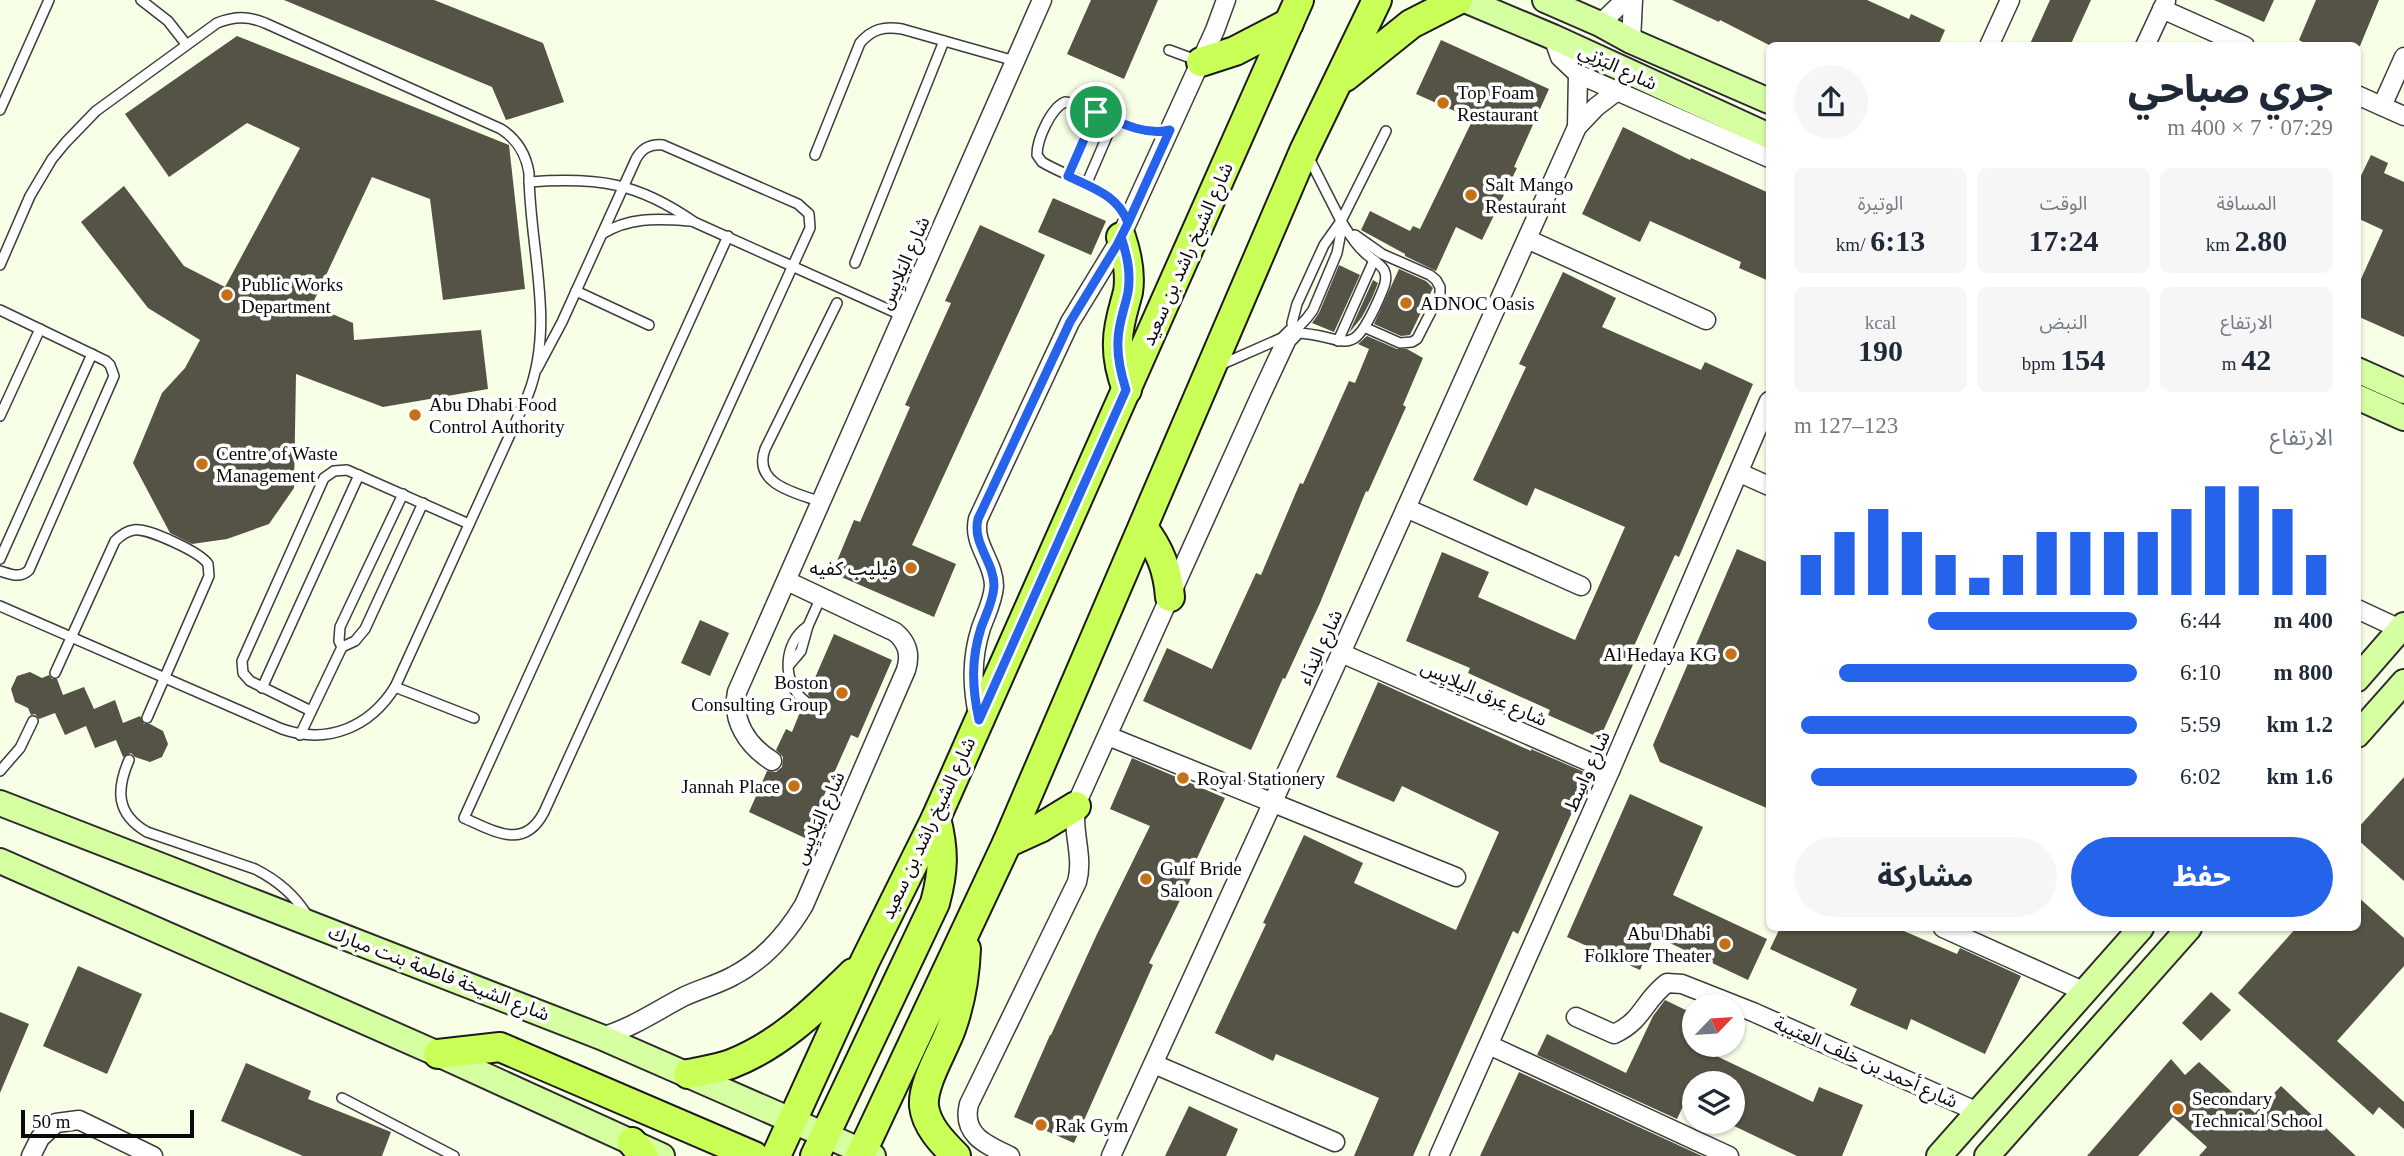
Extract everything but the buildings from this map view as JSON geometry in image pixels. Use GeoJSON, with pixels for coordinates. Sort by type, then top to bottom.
{"type":"FeatureCollection","features":[{"type":"Feature","properties":{"kind":"main road"},"geometry":{"type":"LineString","coordinates":[[863,1155],[1007,843],[1304,150],[1377,0]]}},
{"type":"Feature","properties":{"kind":"main road"},"geometry":{"type":"LineString","coordinates":[[1334,85],[1410,24],[1458,0]]}},
{"type":"Feature","properties":{"kind":"main road","name":"شارع البَرْنِي"},"geometry":{"type":"LineString","coordinates":[[1465,0],[1553,37],[1766,135]]}},
{"type":"Feature","properties":{"kind":"main road","name":"شارع البَرْنِي"},"geometry":{"type":"LineString","coordinates":[[1545,0],[1766,101]]}},
{"type":"Feature","properties":{"kind":"main road"},"geometry":{"type":"LineString","coordinates":[[1201,62],[1235,51],[1294,12]]}},
{"type":"Feature","properties":{"kind":"main road","name":"شارع الشيخ راشد بن سعيد"},"geometry":{"type":"LineString","coordinates":[[776,1156],[865,961],[936,818],[1294,12]]}},
{"type":"Feature","properties":{"kind":"main road"},"geometry":{"type":"LineString","coordinates":[[1124,230],[1129,272],[1128,291],[1119,324],[1118,349],[1126,390]]}},
{"type":"Feature","properties":{"kind":"main road"},"geometry":{"type":"LineString","coordinates":[[2361,372],[2404,390]]}},
{"type":"Feature","properties":{"kind":"main road"},"geometry":{"type":"LineString","coordinates":[[2361,399],[2404,418]]}},
{"type":"Feature","properties":{"kind":"main road"},"geometry":{"type":"LineString","coordinates":[[1143,528],[1160,553],[1169,582],[1170,597]]}},
{"type":"Feature","properties":{"kind":"main road"},"geometry":{"type":"LineString","coordinates":[[2361,674],[2402,627]]}},
{"type":"Feature","properties":{"kind":"main road"},"geometry":{"type":"LineString","coordinates":[[2361,730],[2404,682]]}},
{"type":"Feature","properties":{"kind":"main road","name":"شارع الشيخة فاطمة بنت مبارك"},"geometry":{"type":"LineString","coordinates":[[0,803],[601,1037],[791,1120],[820,1146],[863,1155]]}},
{"type":"Feature","properties":{"kind":"main road"},"geometry":{"type":"LineString","coordinates":[[1007,843],[1040,828],[1076,806]]}},
{"type":"Feature","properties":{"kind":"main road"},"geometry":{"type":"LineString","coordinates":[[820,1146],[935,903],[942,879],[943,848],[936,818]]}},
{"type":"Feature","properties":{"kind":"main road"},"geometry":{"type":"LineString","coordinates":[[0,861],[438,1054],[638,1149],[662,1156]]}},
{"type":"Feature","properties":{"kind":"main road"},"geometry":{"type":"LineString","coordinates":[[956,1156],[940,1139],[927,1119],[924,1098],[952,1027],[958,1003],[966,930]]}},
{"type":"Feature","properties":{"kind":"main road","name":"شارع أحمد بن خلف العتيبة"},"geometry":{"type":"LineString","coordinates":[[1939,1156],[2138,931]]}},
{"type":"Feature","properties":{"kind":"main road"},"geometry":{"type":"LineString","coordinates":[[1987,1156],[2186,931]]}},
{"type":"Feature","properties":{"kind":"main road"},"geometry":{"type":"LineString","coordinates":[[688,1074],[728,1065],[762,1050],[803,1021],[865,961]]}},
{"type":"Feature","properties":{"kind":"main road"},"geometry":{"type":"LineString","coordinates":[[438,1054],[500,1047],[754,1156]]}},
{"type":"Feature","properties":{"kind":"main road"},"geometry":{"type":"LineString","coordinates":[[791,1120],[803,1156]]}},
{"type":"Feature","properties":{"kind":"street","name":"شارع اليَلايِس"},"geometry":{"type":"LineString","coordinates":[[772,761],[752,745],[740,723],[746,705],[744,678],[1042,0]]}},
{"type":"Feature","properties":{"kind":"street"},"geometry":{"type":"LineString","coordinates":[[979,720],[973,664],[976,645],[994,589],[992,568],[978,542],[978,519],[1070,322],[1124,230],[1201,62],[1226,0]]}},
{"type":"Feature","properties":{"kind":"street"},"geometry":{"type":"LineString","coordinates":[[1600,24],[1625,0]]}},
{"type":"Feature","properties":{"kind":"street"},"geometry":{"type":"LineString","coordinates":[[1631,41],[1633,0]]}},
{"type":"Feature","properties":{"kind":"street"},"geometry":{"type":"LineString","coordinates":[[1991,42],[2010,0]]}},
{"type":"Feature","properties":{"kind":"street"},"geometry":{"type":"LineString","coordinates":[[2147,42],[2164,5],[2237,42]]}},
{"type":"Feature","properties":{"kind":"street"},"geometry":{"type":"LineString","coordinates":[[1553,37],[1560,57],[1577,74],[1766,157]]}},
{"type":"Feature","properties":{"kind":"street"},"geometry":{"type":"LineString","coordinates":[[2382,106],[2404,57]]}},
{"type":"Feature","properties":{"kind":"street","name":"شارع النِدَاء"},"geometry":{"type":"LineString","coordinates":[[1577,74],[1577,127]]}},
{"type":"Feature","properties":{"kind":"street","name":"شارع النِدَاء"},"geometry":{"type":"LineString","coordinates":[[1114,1153],[1577,127],[1596,107],[1617,91]]}},
{"type":"Feature","properties":{"kind":"street"},"geometry":{"type":"LineString","coordinates":[[2361,97],[2404,116]]}},
{"type":"Feature","properties":{"kind":"street"},"geometry":{"type":"LineString","coordinates":[[1527,239],[1706,320]]}},
{"type":"Feature","properties":{"kind":"street"},"geometry":{"type":"LineString","coordinates":[[1010,1156],[977,1139],[971,1130],[967,1112],[1077,882],[1081,862],[1074,823],[1076,806],[1264,388],[1293,333]]}},
{"type":"Feature","properties":{"kind":"street","name":"شارع واسِط"},"geometry":{"type":"LineString","coordinates":[[1439,1156],[1610,771],[1766,408]]}},
{"type":"Feature","properties":{"kind":"street"},"geometry":{"type":"LineString","coordinates":[[1740,473],[1766,485]]}},
{"type":"Feature","properties":{"kind":"street"},"geometry":{"type":"LineString","coordinates":[[1406,508],[1581,586]]}},
{"type":"Feature","properties":{"kind":"street","name":"شارع اليَلايِس"},"geometry":{"type":"LineString","coordinates":[[601,1037],[632,1026],[686,996],[750,966],[781,939],[804,905],[906,670],[909,656],[905,642],[895,632],[787,580]]}},
{"type":"Feature","properties":{"kind":"street"},"geometry":{"type":"LineString","coordinates":[[2361,612],[2402,627]]}},
{"type":"Feature","properties":{"kind":"street","name":"شارع عِرق اليِلايِس"},"geometry":{"type":"LineString","coordinates":[[1341,653],[1610,771]]}},
{"type":"Feature","properties":{"kind":"street"},"geometry":{"type":"LineString","coordinates":[[1108,736],[1457,877]]}},
{"type":"Feature","properties":{"kind":"street"},"geometry":{"type":"LineString","coordinates":[[1949,931],[2085,992]]}},
{"type":"Feature","properties":{"kind":"street","name":"شارع أحمد بن خلف العتيبة"},"geometry":{"type":"LineString","coordinates":[[1576,1017],[1614,1034],[1636,1021],[1655,992],[1667,983],[1682,984],[1766,1017],[1978,1112]]}},
{"type":"Feature","properties":{"kind":"street"},"geometry":{"type":"LineString","coordinates":[[1489,1045],[1729,1156]]}},
{"type":"Feature","properties":{"kind":"street"},"geometry":{"type":"LineString","coordinates":[[1154,1064],[1335,1142]]}},
{"type":"Feature","properties":{"kind":"street"},"geometry":{"type":"LineString","coordinates":[[31,1156],[40,1138],[56,1123],[79,1120],[153,1156]]}},
{"type":"Feature","properties":{"kind":"lane"},"geometry":{"type":"LineString","coordinates":[[0,110],[49,0]]}},
{"type":"Feature","properties":{"kind":"lane"},"geometry":{"type":"LineString","coordinates":[[141,0],[168,21],[186,44]]}},
{"type":"Feature","properties":{"kind":"lane"},"geometry":{"type":"LineString","coordinates":[[0,265],[3,252],[30,196],[66,142],[96,111],[217,23],[246,17],[256,19],[501,130],[515,140],[528,164],[541,326],[537,369]]}},
{"type":"Feature","properties":{"kind":"lane"},"geometry":{"type":"LineString","coordinates":[[816,155],[860,43],[868,34],[878,29],[890,27],[1015,61]]}},
{"type":"Feature","properties":{"kind":"lane"},"geometry":{"type":"LineString","coordinates":[[855,263],[944,40]]}},
{"type":"Feature","properties":{"kind":"lane"},"geometry":{"type":"LineString","coordinates":[[1169,50],[1201,62]]}},
{"type":"Feature","properties":{"kind":"lane"},"geometry":{"type":"LineString","coordinates":[[1124,230],[1115,201],[1042,162],[1037,155],[1039,142],[1055,109],[1061,103],[1069,102],[1148,132],[1170,130]]}},
{"type":"Feature","properties":{"kind":"lane"},"geometry":{"type":"LineString","coordinates":[[1068,176],[1096,112]]}},
{"type":"Feature","properties":{"kind":"lane"},"geometry":{"type":"LineString","coordinates":[[1086,184],[1114,120]]}},
{"type":"Feature","properties":{"kind":"lane"},"geometry":{"type":"LineString","coordinates":[[1293,333],[1292,323],[1297,304],[1329,237],[1341,221],[1386,131]]}},
{"type":"Feature","properties":{"kind":"lane"},"geometry":{"type":"LineString","coordinates":[[0,606],[282,730],[300,735],[323,736],[352,728],[377,711],[395,687],[528,395],[537,369],[639,153],[656,144],[663,145],[798,204],[806,209],[811,223],[540,820],[527,832],[509,836],[500,834],[464,818],[728,236]]}},
{"type":"Feature","properties":{"kind":"lane"},"geometry":{"type":"LineString","coordinates":[[1210,369],[1293,333],[1312,333],[1338,341],[1353,339],[1366,328],[1386,282],[1382,267],[1355,242],[1341,221],[1304,150]]}},
{"type":"Feature","properties":{"kind":"lane"},"geometry":{"type":"LineString","coordinates":[[529,182],[581,179],[623,186],[660,201],[694,222],[903,316]]}},
{"type":"Feature","properties":{"kind":"lane"},"geometry":{"type":"LineString","coordinates":[[602,234],[635,220],[694,222]]}},
{"type":"Feature","properties":{"kind":"lane"},"geometry":{"type":"LineString","coordinates":[[1341,221],[1370,247],[1430,275],[1440,287],[1440,295],[1421,334],[1412,342],[1400,343],[1366,328]]}},
{"type":"Feature","properties":{"kind":"lane"},"geometry":{"type":"LineString","coordinates":[[1293,333],[1313,310],[1337,253],[1342,232],[1341,221]]}},
{"type":"Feature","properties":{"kind":"lane"},"geometry":{"type":"LineString","coordinates":[[1338,341],[1374,260]]}},
{"type":"Feature","properties":{"kind":"lane"},"geometry":{"type":"LineString","coordinates":[[576,291],[649,324]]}},
{"type":"Feature","properties":{"kind":"lane"},"geometry":{"type":"LineString","coordinates":[[821,502],[775,484],[765,475],[762,462],[765,449],[837,303]]}},
{"type":"Feature","properties":{"kind":"lane"},"geometry":{"type":"LineString","coordinates":[[0,310],[92,354],[110,365],[114,376],[29,570],[16,576],[0,570]]}},
{"type":"Feature","properties":{"kind":"lane"},"geometry":{"type":"LineString","coordinates":[[0,416],[40,329]]}},
{"type":"Feature","properties":{"kind":"lane"},"geometry":{"type":"LineString","coordinates":[[0,559],[92,354]]}},
{"type":"Feature","properties":{"kind":"lane"},"geometry":{"type":"LineString","coordinates":[[311,711],[245,678],[242,661],[320,484],[328,474],[340,469],[359,475],[470,524]]}},
{"type":"Feature","properties":{"kind":"lane"},"geometry":{"type":"LineString","coordinates":[[262,688],[359,475]]}},
{"type":"Feature","properties":{"kind":"lane"},"geometry":{"type":"LineString","coordinates":[[342,648],[339,641],[340,626],[403,494]]}},
{"type":"Feature","properties":{"kind":"lane"},"geometry":{"type":"LineString","coordinates":[[300,735],[342,648],[355,641],[365,629],[422,503]]}},
{"type":"Feature","properties":{"kind":"lane"},"geometry":{"type":"LineString","coordinates":[[55,673],[115,541],[120,536],[132,530],[147,531],[200,555],[208,564],[209,576],[147,718]]}},
{"type":"Feature","properties":{"kind":"lane"},"geometry":{"type":"LineString","coordinates":[[805,701],[789,678],[790,664],[801,651],[808,626],[821,597]]}},
{"type":"Feature","properties":{"kind":"lane"},"geometry":{"type":"LineString","coordinates":[[395,687],[474,718]]}},
{"type":"Feature","properties":{"kind":"lane"},"geometry":{"type":"LineString","coordinates":[[0,771],[20,747],[33,721]]}},
{"type":"Feature","properties":{"kind":"lane"},"geometry":{"type":"LineString","coordinates":[[128,761],[122,775],[120,792],[123,808],[133,822],[147,832],[267,875],[288,891],[305,911],[311,923]]}},
{"type":"Feature","properties":{"kind":"lane"},"geometry":{"type":"LineString","coordinates":[[342,1098],[454,1156]]}},
{"type":"Feature","properties":{"kind":"place","name":"Top Foam Restaurant"},"geometry":{"type":"Point","coordinates":[1443,103]}},
{"type":"Feature","properties":{"kind":"place","name":"Salt Mango Restaurant"},"geometry":{"type":"Point","coordinates":[1471,195]}},
{"type":"Feature","properties":{"kind":"place","name":"Public Works Department"},"geometry":{"type":"Point","coordinates":[227,295]}},
{"type":"Feature","properties":{"kind":"place","name":"ADNOC Oasis"},"geometry":{"type":"Point","coordinates":[1406,303]}},
{"type":"Feature","properties":{"kind":"place","name":"Abu Dhabi Food Control Authority"},"geometry":{"type":"Point","coordinates":[415,415]}},
{"type":"Feature","properties":{"kind":"place","name":"Centre of Waste Management"},"geometry":{"type":"Point","coordinates":[202,464]}},
{"type":"Feature","properties":{"kind":"place","name":"فيليب كفيه"},"geometry":{"type":"Point","coordinates":[911,568]}},
{"type":"Feature","properties":{"kind":"place","name":"Al Hedaya KG"},"geometry":{"type":"Point","coordinates":[1731,654]}},
{"type":"Feature","properties":{"kind":"place","name":"Boston Consulting Group"},"geometry":{"type":"Point","coordinates":[842,693]}},
{"type":"Feature","properties":{"kind":"place","name":"Royal Stationery"},"geometry":{"type":"Point","coordinates":[1183,778]}},
{"type":"Feature","properties":{"kind":"place","name":"Jannah Place"},"geometry":{"type":"Point","coordinates":[794,786]}},
{"type":"Feature","properties":{"kind":"place","name":"Gulf Bride Saloon"},"geometry":{"type":"Point","coordinates":[1146,879]}},
{"type":"Feature","properties":{"kind":"place","name":"Abu Dhabi Folklore Theater"},"geometry":{"type":"Point","coordinates":[1725,944]}},
{"type":"Feature","properties":{"kind":"place","name":"Secondary Technical School"},"geometry":{"type":"Point","coordinates":[2178,1109]}},
{"type":"Feature","properties":{"kind":"place","name":"Rak Gym"},"geometry":{"type":"Point","coordinates":[1041,1125]}},
{"type":"Feature","properties":{"kind":"route"},"geometry":{"type":"LineString","coordinates":[[1096,112],[1068,176],[1109,196],[1121,207],[1128,223],[1121,237],[1129,272],[1118,341],[1118,358],[1126,390],[979,720],[973,664],[981,627],[994,589],[992,568],[976,534],[978,519],[1061,341],[1117,245],[1121,237],[1128,223],[1170,130],[1141,130],[1096,112]]}}]}
